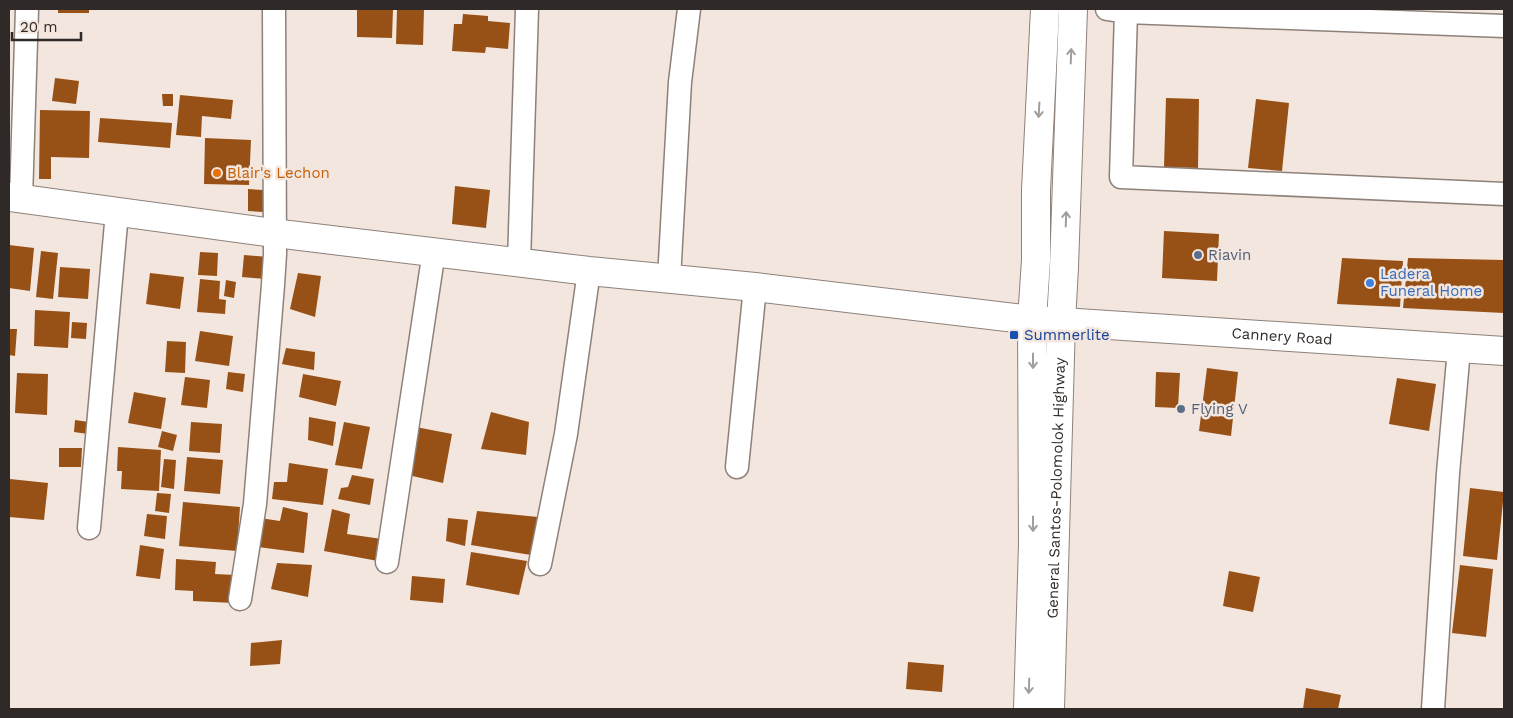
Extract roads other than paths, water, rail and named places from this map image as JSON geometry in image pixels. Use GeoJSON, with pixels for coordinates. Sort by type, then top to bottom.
{"type":"FeatureCollection","features":[{"type":"Feature","properties":{"kind":"main road"},"geometry":{"type":"LineString","coordinates":[[1028,709],[1033,544],[1032,320],[1045,9]]}},
{"type":"Feature","properties":{"kind":"main road","name":"General Santos-Polomolok Highway"},"geometry":{"type":"LineString","coordinates":[[1050,709],[1061,322],[1073,9]]}},
{"type":"Feature","properties":{"kind":"main road","name":"Cannery Road"},"geometry":{"type":"LineString","coordinates":[[15,198],[274,233],[590,271],[755,287],[1032,320],[1504,351]]}},
{"type":"Feature","properties":{"kind":"street"},"geometry":{"type":"LineString","coordinates":[[15,198],[27,9]]}},
{"type":"Feature","properties":{"kind":"street"},"geometry":{"type":"LineString","coordinates":[[240,599],[255,504],[273,284],[274,9]]}},
{"type":"Feature","properties":{"kind":"street"},"geometry":{"type":"LineString","coordinates":[[519,262],[527,9]]}},
{"type":"Feature","properties":{"kind":"street"},"geometry":{"type":"LineString","coordinates":[[669,279],[680,82],[689,9]]}},
{"type":"Feature","properties":{"kind":"street"},"geometry":{"type":"LineString","coordinates":[[1504,26],[1117,10],[1120,177],[1504,194]]}},
{"type":"Feature","properties":{"kind":"street"},"geometry":{"type":"LineString","coordinates":[[89,528],[117,212]]}},
{"type":"Feature","properties":{"kind":"street"},"geometry":{"type":"LineString","coordinates":[[387,562],[434,251]]}},
{"type":"Feature","properties":{"kind":"street"},"geometry":{"type":"LineString","coordinates":[[540,564],[566,434],[590,271]]}},
{"type":"Feature","properties":{"kind":"street"},"geometry":{"type":"LineString","coordinates":[[737,467],[755,287]]}},
{"type":"Feature","properties":{"kind":"street"},"geometry":{"type":"LineString","coordinates":[[1433,709],[1448,473],[1459,349]]}},
{"type":"Feature","properties":{"kind":"place","name":"Blair's Lechon"},"geometry":{"type":"Point","coordinates":[217,173]}},
{"type":"Feature","properties":{"kind":"place","name":"Riavin"},"geometry":{"type":"Point","coordinates":[1198,255]}},
{"type":"Feature","properties":{"kind":"place","name":"Ladera Funeral Home"},"geometry":{"type":"Point","coordinates":[1370,283]}},
{"type":"Feature","properties":{"kind":"place","name":"Summerlite"},"geometry":{"type":"Point","coordinates":[1014,335]}},
{"type":"Feature","properties":{"kind":"place","name":"Flying V"},"geometry":{"type":"Point","coordinates":[1181,409]}}]}
